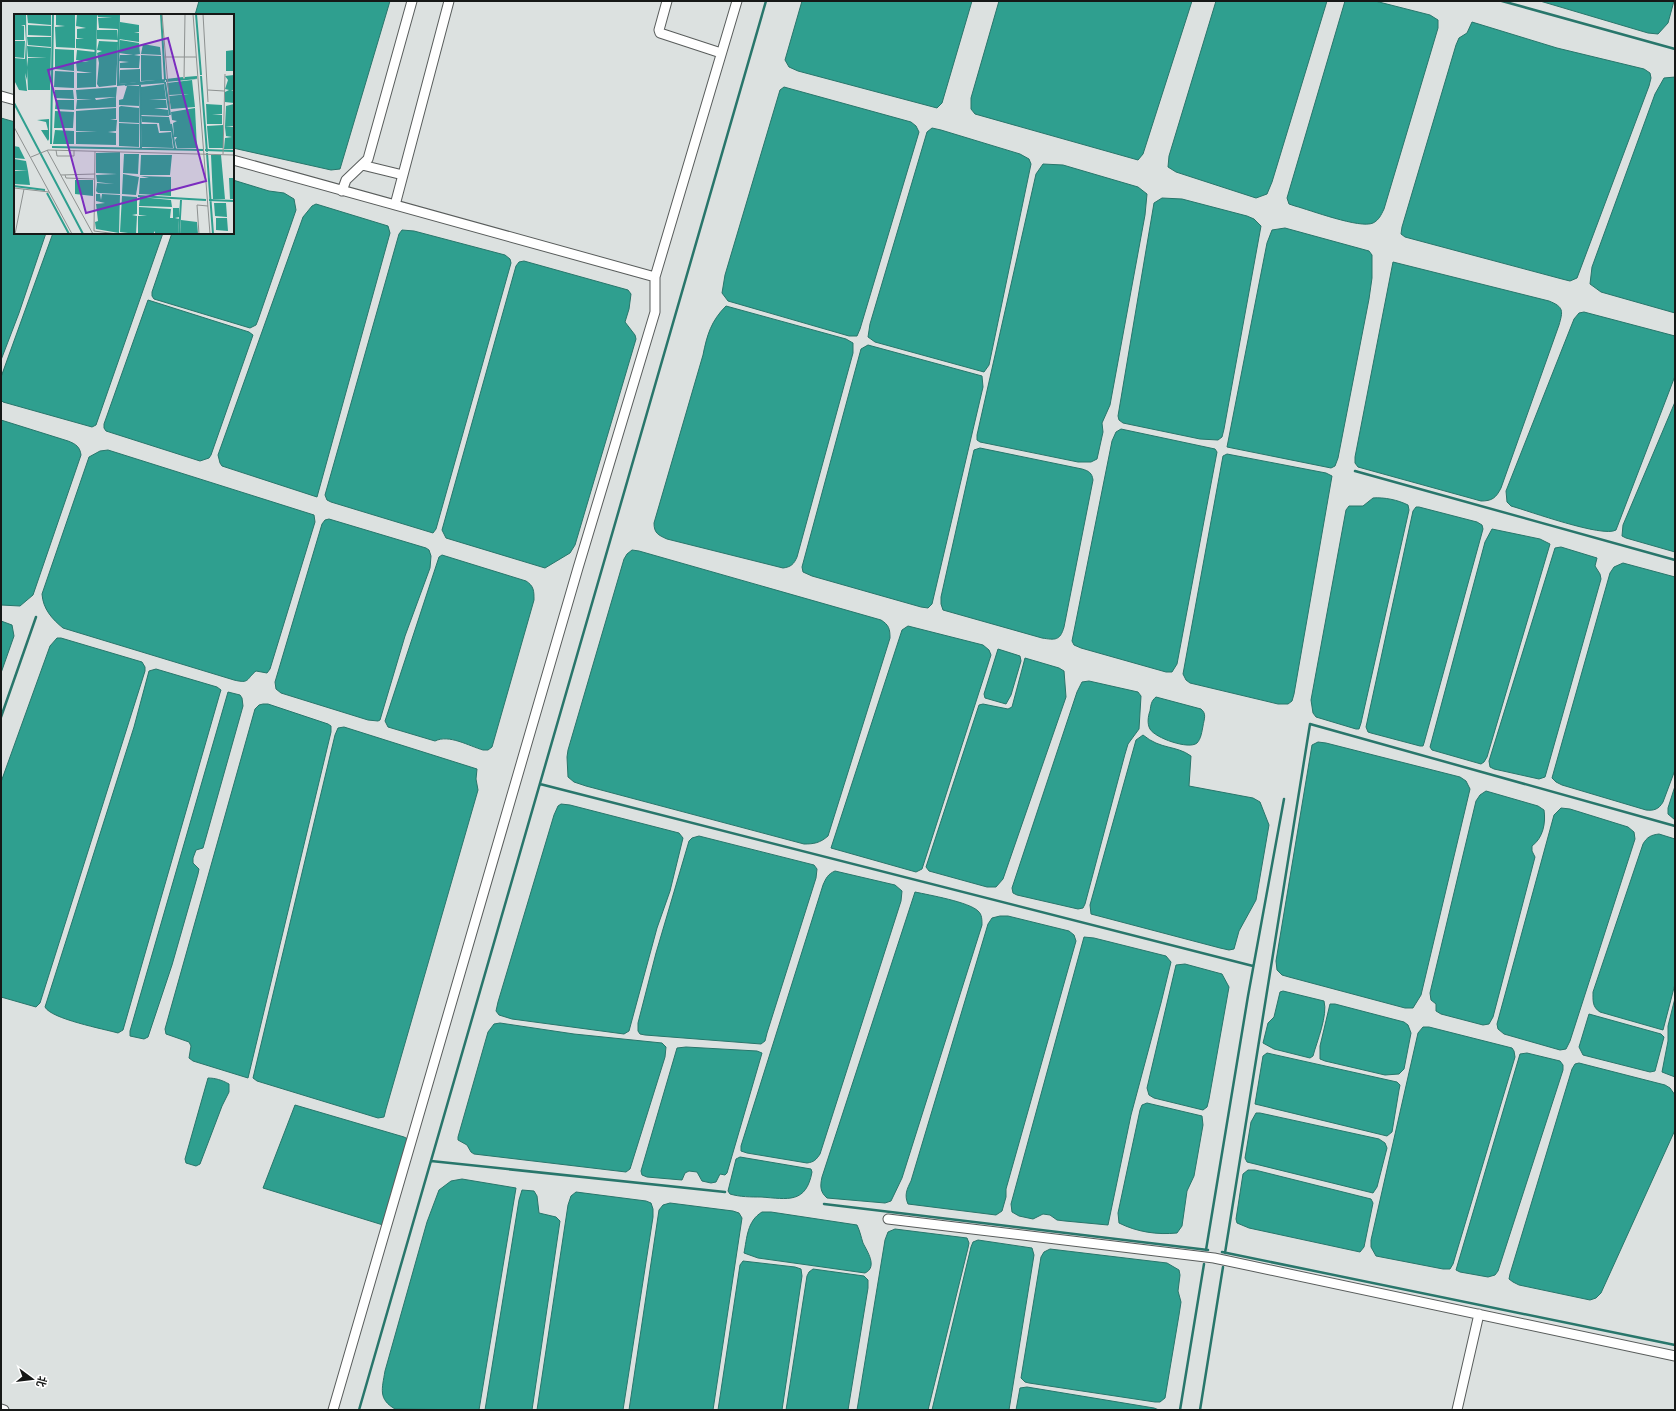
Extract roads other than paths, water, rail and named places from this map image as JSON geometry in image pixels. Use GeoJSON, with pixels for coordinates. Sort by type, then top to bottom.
{"type":"FeatureCollection","features":[{"type":"Feature","properties":{"kind":"street"},"geometry":{"type":"LineString","coordinates":[[342,190],[346,180],[368,159],[412,1]]}},
{"type":"Feature","properties":{"kind":"street"},"geometry":{"type":"LineString","coordinates":[[396,205],[449,1]]}},
{"type":"Feature","properties":{"kind":"street"},"geometry":{"type":"LineString","coordinates":[[667,1],[659,30],[660,33],[721,53]]}},
{"type":"Feature","properties":{"kind":"street"},"geometry":{"type":"LineString","coordinates":[[333,1410],[578,568],[655,312],[655,277],[737,1]]}},
{"type":"Feature","properties":{"kind":"street"},"geometry":{"type":"LineString","coordinates":[[1,96],[14,100]]}},
{"type":"Feature","properties":{"kind":"street"},"geometry":{"type":"LineString","coordinates":[[234,160],[655,277]]}},
{"type":"Feature","properties":{"kind":"street"},"geometry":{"type":"LineString","coordinates":[[362,164],[404,175]]}},
{"type":"Feature","properties":{"kind":"street"},"geometry":{"type":"LineString","coordinates":[[888,1219],[1214,1258],[1675,1356]]}},
{"type":"Feature","properties":{"kind":"street"},"geometry":{"type":"LineString","coordinates":[[1457,1410],[1479,1314]]}},
{"type":"Feature","properties":{"kind":"waterway"},"geometry":{"type":"LineString","coordinates":[[359,1410],[766,1]]}},
{"type":"Feature","properties":{"kind":"waterway"},"geometry":{"type":"LineString","coordinates":[[1502,1],[1675,49]]}},
{"type":"Feature","properties":{"kind":"waterway"},"geometry":{"type":"LineString","coordinates":[[1355,471],[1675,560]]}},
{"type":"Feature","properties":{"kind":"waterway"},"geometry":{"type":"LineString","coordinates":[[1,717],[36,617]]}},
{"type":"Feature","properties":{"kind":"waterway"},"geometry":{"type":"LineString","coordinates":[[1225,1253],[1310,724],[1675,826]]}},
{"type":"Feature","properties":{"kind":"waterway"},"geometry":{"type":"LineString","coordinates":[[540,784],[1253,966]]}},
{"type":"Feature","properties":{"kind":"waterway"},"geometry":{"type":"LineString","coordinates":[[1206,1250],[1248,996],[1284,799]]}},
{"type":"Feature","properties":{"kind":"waterway"},"geometry":{"type":"LineString","coordinates":[[431,1161],[725,1192]]}},
{"type":"Feature","properties":{"kind":"waterway"},"geometry":{"type":"LineString","coordinates":[[824,1204],[1208,1250]]}},
{"type":"Feature","properties":{"kind":"waterway"},"geometry":{"type":"LineString","coordinates":[[1222,1252],[1675,1345]]}},
{"type":"Feature","properties":{"kind":"waterway"},"geometry":{"type":"LineString","coordinates":[[1180,1410],[1204,1264]]}},
{"type":"Feature","properties":{"kind":"waterway"},"geometry":{"type":"LineString","coordinates":[[1200,1410],[1223,1267]]}}]}
